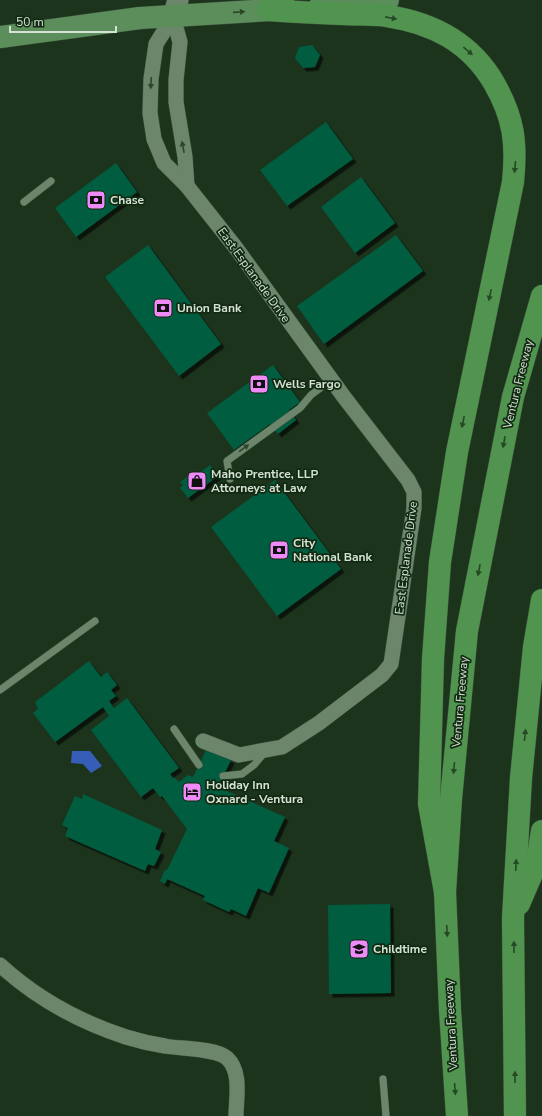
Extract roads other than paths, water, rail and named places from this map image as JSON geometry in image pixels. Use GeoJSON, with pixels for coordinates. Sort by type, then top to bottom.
{"type":"FeatureCollection","features":[{"type":"Feature","properties":{"kind":"highway"},"geometry":{"type":"LineString","coordinates":[[268,10],[387,16],[422,24],[449,36],[471,53],[482,65],[491,79],[507,110],[514,138],[516,157],[513,182],[457,452],[440,562],[433,658],[430,804],[445,892]]}},
{"type":"Feature","properties":{"kind":"highway","name":"Ventura Freeway"},"geometry":{"type":"LineString","coordinates":[[457,1116],[450,1010],[445,892],[451,799],[467,631],[513,397],[542,296]]}},
{"type":"Feature","properties":{"kind":"highway"},"geometry":{"type":"LineString","coordinates":[[515,1116],[513,918],[521,778],[534,646],[542,600]]}},
{"type":"Feature","properties":{"kind":"highway"},"geometry":{"type":"LineString","coordinates":[[513,918],[537,862],[542,831]]}},
{"type":"Feature","properties":{"kind":"main road"},"geometry":{"type":"LineString","coordinates":[[0,37],[140,18],[171,11],[268,10],[388,0]]}},
{"type":"Feature","properties":{"kind":"street","name":"East Esplanade Drive"},"geometry":{"type":"LineString","coordinates":[[171,11],[156,44],[151,79],[150,113],[154,139],[164,163],[187,186],[236,248],[331,380],[408,480],[414,492],[414,508],[391,664],[382,675],[319,722],[282,747],[267,751],[238,755],[203,741]]}},
{"type":"Feature","properties":{"kind":"street"},"geometry":{"type":"LineString","coordinates":[[171,11],[180,42],[176,102],[185,157],[187,186]]}},
{"type":"Feature","properties":{"kind":"street"},"geometry":{"type":"LineString","coordinates":[[0,966],[35,993],[59,1008],[94,1025],[127,1037],[164,1046],[217,1052],[225,1056],[230,1061],[236,1075],[236,1116]]}},
{"type":"Feature","properties":{"kind":"lane"},"geometry":{"type":"LineString","coordinates":[[24,202],[51,181]]}},
{"type":"Feature","properties":{"kind":"lane"},"geometry":{"type":"LineString","coordinates":[[230,479],[227,461],[300,408],[311,395],[331,380]]}},
{"type":"Feature","properties":{"kind":"lane"},"geometry":{"type":"LineString","coordinates":[[0,690],[95,621]]}},
{"type":"Feature","properties":{"kind":"lane"},"geometry":{"type":"LineString","coordinates":[[174,729],[199,764]]}},
{"type":"Feature","properties":{"kind":"lane"},"geometry":{"type":"LineString","coordinates":[[224,776],[242,774],[254,765],[267,751]]}},
{"type":"Feature","properties":{"kind":"lane"},"geometry":{"type":"LineString","coordinates":[[384,1079],[386,1116]]}},
{"type":"Feature","properties":{"kind":"water"},"geometry":{"type":"Polygon","coordinates":[[[72,751],[90,751],[102,766],[91,773],[83,764],[71,763],[72,751]]]}},
{"type":"Feature","properties":{"kind":"place","name":"Chase"},"geometry":{"type":"Point","coordinates":[96,200]}},
{"type":"Feature","properties":{"kind":"place","name":"Union Bank"},"geometry":{"type":"Point","coordinates":[163,308]}},
{"type":"Feature","properties":{"kind":"place","name":"Wells Fargo"},"geometry":{"type":"Point","coordinates":[259,384]}},
{"type":"Feature","properties":{"kind":"place","name":"Maho Prentice, LLP Attorneys at Law"},"geometry":{"type":"Point","coordinates":[197,481]}},
{"type":"Feature","properties":{"kind":"place","name":"City National Bank"},"geometry":{"type":"Point","coordinates":[279,550]}},
{"type":"Feature","properties":{"kind":"place","name":"Holiday Inn Oxnard - Ventura"},"geometry":{"type":"Point","coordinates":[192,792]}},
{"type":"Feature","properties":{"kind":"place","name":"Childtime"},"geometry":{"type":"Point","coordinates":[359,949]}}]}
